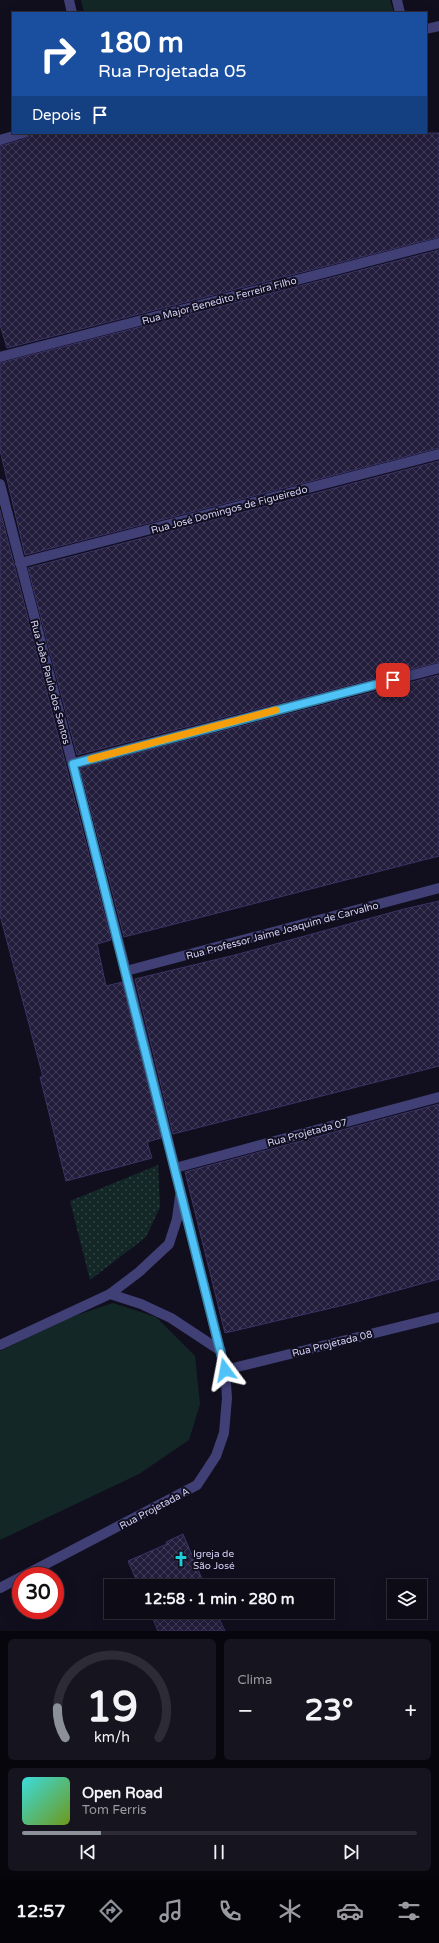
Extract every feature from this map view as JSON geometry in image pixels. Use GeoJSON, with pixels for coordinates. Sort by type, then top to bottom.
{"type":"FeatureCollection","features":[{"type":"Feature","properties":{"kind":"street"},"geometry":{"type":"LineString","coordinates":[[69,0],[72,12]]}},
{"type":"Feature","properties":{"kind":"street"},"geometry":{"type":"LineString","coordinates":[[397,0],[400,12]]}},
{"type":"Feature","properties":{"kind":"street"},"geometry":{"type":"LineString","coordinates":[[427,29],[439,26]]}},
{"type":"Feature","properties":{"kind":"street"},"geometry":{"type":"LineString","coordinates":[[0,140],[21,134]]}},
{"type":"Feature","properties":{"kind":"street","name":"Rua Major Benedito Ferreira Filho"},"geometry":{"type":"LineString","coordinates":[[0,357],[439,243]]}},
{"type":"Feature","properties":{"kind":"street","name":"Rua José Domingos de Figueiredo"},"geometry":{"type":"LineString","coordinates":[[20,563],[439,454]]}},
{"type":"Feature","properties":{"kind":"street","name":"Rua João Paulo dos Santos"},"geometry":{"type":"LineString","coordinates":[[0,484],[126,971],[225,1370]]}},
{"type":"Feature","properties":{"kind":"street"},"geometry":{"type":"LineString","coordinates":[[73,764],[439,668]]}},
{"type":"Feature","properties":{"kind":"street","name":"Rua Professor Jaime Joaquim de Carvalho"},"geometry":{"type":"LineString","coordinates":[[126,971],[439,888]]}},
{"type":"Feature","properties":{"kind":"street","name":"Rua Projetada 07"},"geometry":{"type":"LineString","coordinates":[[176,1168],[439,1097]]}},
{"type":"Feature","properties":{"kind":"street"},"geometry":{"type":"LineString","coordinates":[[0,1345],[110,1294],[139,1272],[169,1244],[177,1219],[180,1188]]}},
{"type":"Feature","properties":{"kind":"street"},"geometry":{"type":"LineString","coordinates":[[110,1294],[141,1304],[171,1318],[221,1351]]}},
{"type":"Feature","properties":{"kind":"street","name":"Rua Projetada 08"},"geometry":{"type":"LineString","coordinates":[[225,1370],[439,1317]]}},
{"type":"Feature","properties":{"kind":"street","name":"Rua Projetada A"},"geometry":{"type":"LineString","coordinates":[[41,1567],[197,1485],[216,1456],[224,1433],[227,1398],[225,1370]]}},
{"type":"Feature","properties":{"kind":"street","name":"Rua Projetada A"},"geometry":{"type":"LineString","coordinates":[[0,1588],[12,1582]]}},
{"type":"Feature","properties":{"kind":"green space"},"geometry":{"type":"Polygon","coordinates":[[[81,0],[390,0],[394,12],[84,12],[81,0]]]}},
{"type":"Feature","properties":{"kind":"green space"},"geometry":{"type":"Polygon","coordinates":[[[158,1165],[160,1207],[146,1237],[90,1280],[70,1201],[158,1165]]]}},
{"type":"Feature","properties":{"kind":"green space"},"geometry":{"type":"Polygon","coordinates":[[[113,1303],[156,1317],[195,1356],[200,1404],[189,1440],[139,1474],[0,1540],[0,1351],[68,1318],[113,1303]]]}},
{"type":"Feature","properties":{"kind":"building"},"geometry":{"type":"Polygon","coordinates":[[[439,133],[439,237],[7,348],[0,325],[0,146],[26,139],[30,135],[439,133]]]}},
{"type":"Feature","properties":{"kind":"building"},"geometry":{"type":"Polygon","coordinates":[[[439,250],[439,448],[25,555],[0,450],[0,363],[439,250]]]}},
{"type":"Feature","properties":{"kind":"building"},"geometry":{"type":"Polygon","coordinates":[[[439,461],[439,662],[77,755],[28,568],[439,461]]]}},
{"type":"Feature","properties":{"kind":"building"},"geometry":{"type":"Polygon","coordinates":[[[0,510],[111,940],[97,944],[106,986],[122,982],[161,1138],[147,1142],[152,1158],[66,1181],[40,1077],[43,1077],[0,915],[0,510]]]}},
{"type":"Feature","properties":{"kind":"building"},"geometry":{"type":"Polygon","coordinates":[[[439,675],[439,856],[124,937],[80,768],[439,675]]]}},
{"type":"Feature","properties":{"kind":"building"},"geometry":{"type":"Polygon","coordinates":[[[439,901],[439,1066],[173,1134],[135,979],[235,955],[404,909],[439,901]]]}},
{"type":"Feature","properties":{"kind":"building"},"geometry":{"type":"Polygon","coordinates":[[[439,1104],[439,1279],[344,1305],[225,1333],[185,1172],[439,1104]]]}},
{"type":"Feature","properties":{"kind":"building","name":"Igreja de São José"},"geometry":{"type":"Polygon","coordinates":[[[183,1534],[202,1579],[136,1579],[128,1561],[167,1544],[166,1542],[183,1534]]]}},
{"type":"Feature","properties":{"kind":"building"},"geometry":{"type":"Polygon","coordinates":[[[153,1619],[219,1619],[225,1631],[158,1631],[153,1619]]]}},
{"type":"Feature","properties":{"kind":"slow traffic"},"geometry":{"type":"LineString","coordinates":[[91,759],[276,710]]}},
{"type":"Feature","properties":{"kind":"place","name":"Igreja de São José"},"geometry":{"type":"Point","coordinates":[181,1559]}},
{"type":"Feature","properties":{"kind":"route"},"geometry":{"type":"LineString","coordinates":[[225,1370],[176,1168],[73,764],[393,680]]}}]}
